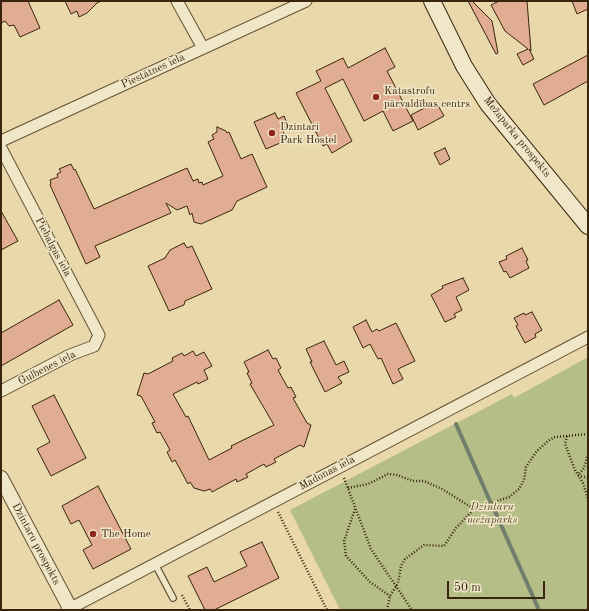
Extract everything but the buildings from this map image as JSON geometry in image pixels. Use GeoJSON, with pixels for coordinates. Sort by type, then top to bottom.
{"type":"FeatureCollection","features":[{"type":"Feature","properties":{"kind":"main road","name":"Mežaparka prospekts"},"geometry":{"type":"LineString","coordinates":[[432,1],[464,66],[488,104],[588,226]]}},
{"type":"Feature","properties":{"kind":"street"},"geometry":{"type":"LineString","coordinates":[[177,1],[203,48]]}},
{"type":"Feature","properties":{"kind":"street","name":"Piestātnes iela"},"geometry":{"type":"LineString","coordinates":[[1,141],[306,1]]}},
{"type":"Feature","properties":{"kind":"street","name":"Piebalgas iela"},"geometry":{"type":"LineString","coordinates":[[1,148],[99,335],[94,346]]}},
{"type":"Feature","properties":{"kind":"street","name":"Madonas iela"},"geometry":{"type":"LineString","coordinates":[[69,610],[338,467],[588,337]]}},
{"type":"Feature","properties":{"kind":"street","name":"Gulbenes iela"},"geometry":{"type":"LineString","coordinates":[[1,391],[70,356],[94,346]]}},
{"type":"Feature","properties":{"kind":"street","name":"Dzintaru prospekts"},"geometry":{"type":"LineString","coordinates":[[1,478],[69,610]]}},
{"type":"Feature","properties":{"kind":"lane"},"geometry":{"type":"LineString","coordinates":[[155,564],[173,598]]}},
{"type":"Feature","properties":{"kind":"path"},"geometry":{"type":"LineString","coordinates":[[387,610],[390,596],[396,589],[405,559],[424,545],[444,546],[456,528],[474,509],[509,497],[519,489],[524,480],[526,467],[537,451],[548,441],[555,437],[588,434]]}},
{"type":"Feature","properties":{"kind":"path"},"geometry":{"type":"LineString","coordinates":[[567,436],[565,444],[583,483],[588,499]]}},
{"type":"Feature","properties":{"kind":"path"},"geometry":{"type":"LineString","coordinates":[[578,475],[584,468],[588,454]]}},
{"type":"Feature","properties":{"kind":"path"},"geometry":{"type":"LineString","coordinates":[[338,467],[348,488],[371,549],[396,589],[412,610]]}},
{"type":"Feature","properties":{"kind":"path"},"geometry":{"type":"LineString","coordinates":[[348,488],[368,484],[388,474],[397,475],[413,481],[424,481],[442,489],[474,509]]}},
{"type":"Feature","properties":{"kind":"path"},"geometry":{"type":"LineString","coordinates":[[578,475],[588,478]]}},
{"type":"Feature","properties":{"kind":"path"},"geometry":{"type":"LineString","coordinates":[[356,508],[344,541],[346,556],[370,582],[390,596]]}},
{"type":"Feature","properties":{"kind":"path"},"geometry":{"type":"LineString","coordinates":[[278,512],[327,610]]}},
{"type":"Feature","properties":{"kind":"green space","name":"Dzintaru mežaparks"},"geometry":{"type":"Polygon","coordinates":[[[588,357],[588,610],[340,610],[290,510],[512,394],[514,398],[588,357]]]}},
{"type":"Feature","properties":{"kind":"waterway"},"geometry":{"type":"LineString","coordinates":[[456,424],[490,501]]}},
{"type":"Feature","properties":{"kind":"waterway"},"geometry":{"type":"LineString","coordinates":[[493,507],[539,610]]}},
{"type":"Feature","properties":{"kind":"place","name":"Katastrofu pārvaldības centrs"},"geometry":{"type":"Point","coordinates":[376,97]}},
{"type":"Feature","properties":{"kind":"place","name":"Dzintari Park Hostel"},"geometry":{"type":"Point","coordinates":[272,133]}},
{"type":"Feature","properties":{"kind":"place","name":"The Home"},"geometry":{"type":"Point","coordinates":[93,534]}}]}
